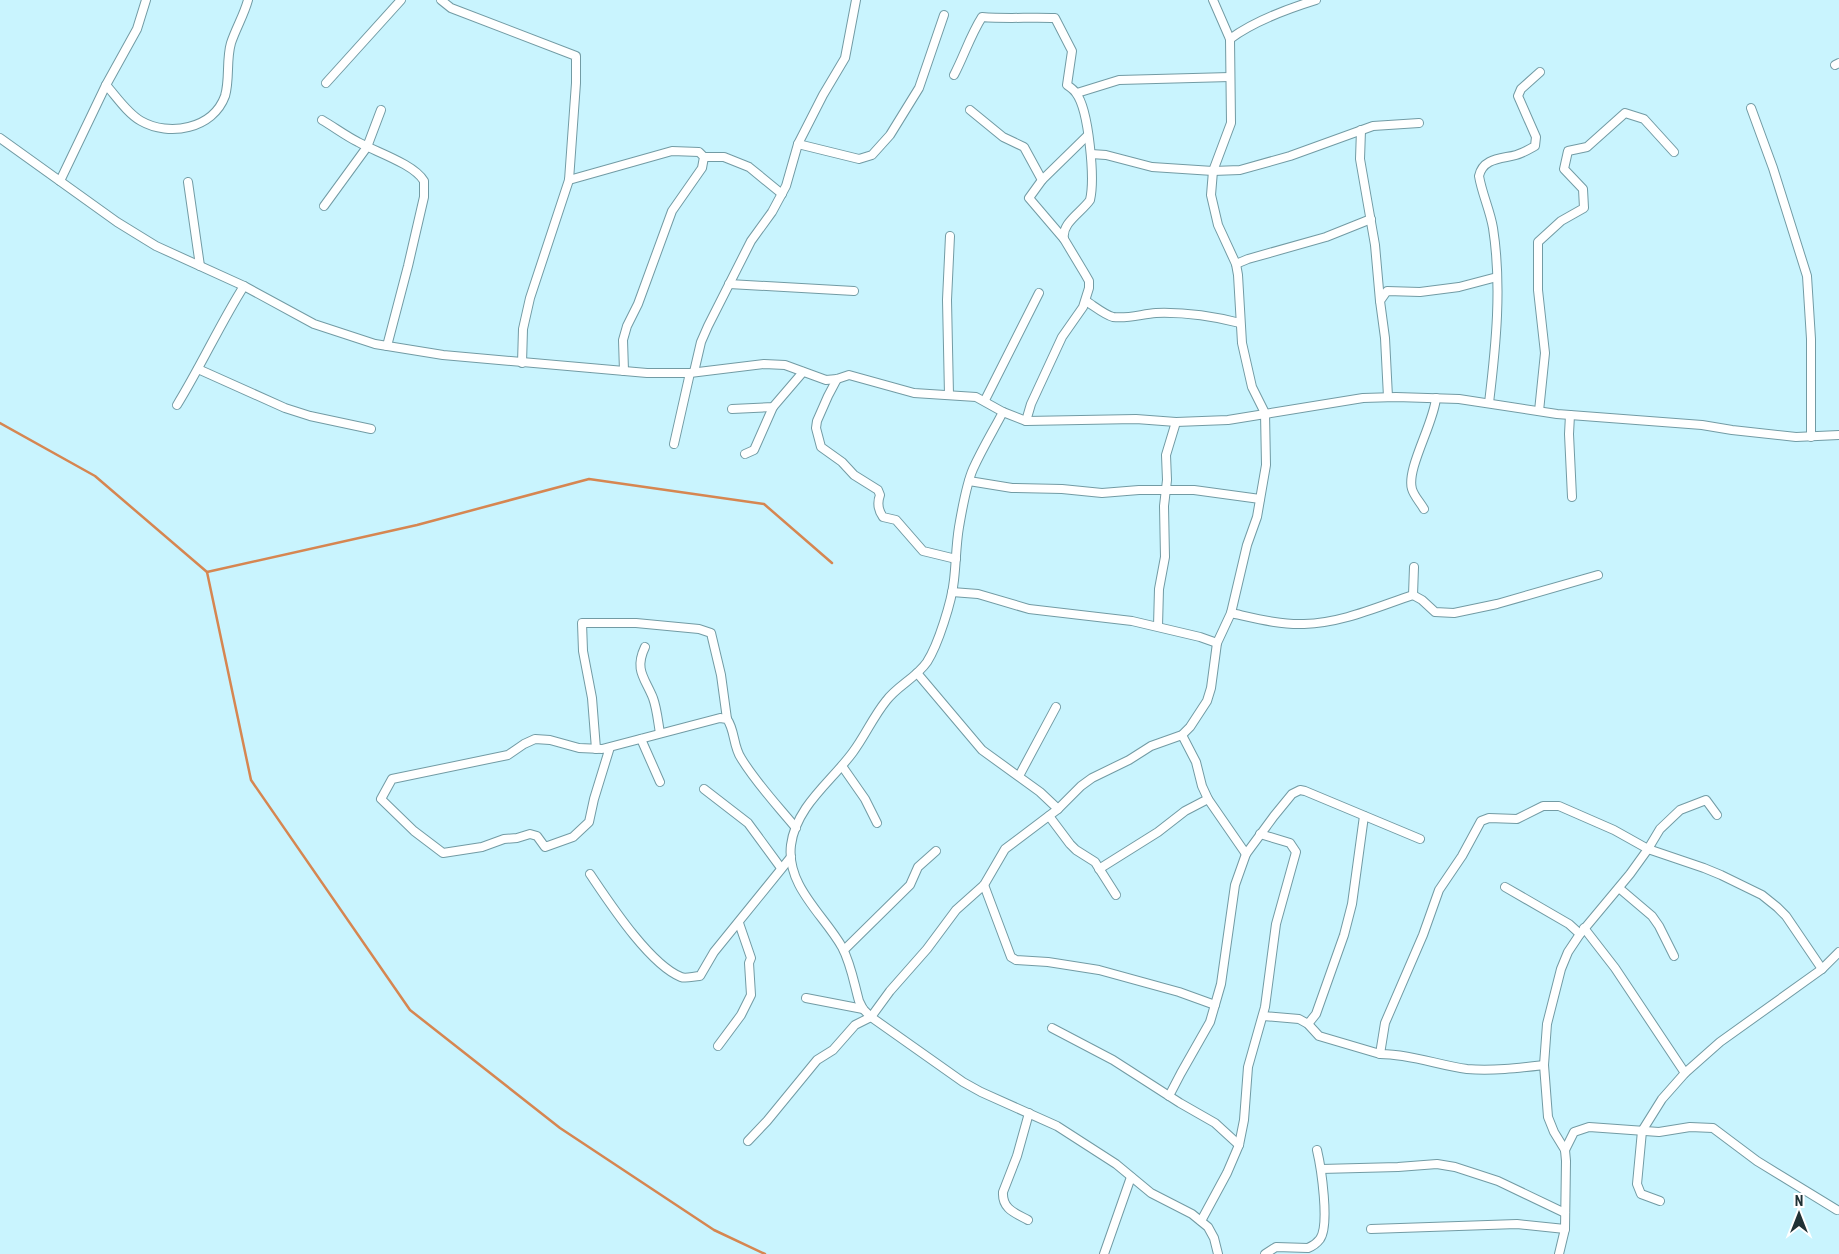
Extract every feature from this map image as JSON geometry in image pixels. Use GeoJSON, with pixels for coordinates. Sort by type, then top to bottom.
{"type":"FeatureCollection","features":[{"type":"Feature","properties":{"kind":"street"},"geometry":{"type":"LineString","coordinates":[[60,181],[106,85],[133,37],[146,0]]}},
{"type":"Feature","properties":{"kind":"street"},"geometry":{"type":"LineString","coordinates":[[106,85],[140,120],[155,126],[172,130],[188,127],[211,118],[219,109],[225,95],[231,43],[245,12],[248,0]]}},
{"type":"Feature","properties":{"kind":"street"},"geometry":{"type":"LineString","coordinates":[[326,84],[401,0]]}},
{"type":"Feature","properties":{"kind":"street"},"geometry":{"type":"LineString","coordinates":[[441,0],[451,8],[576,56],[576,83],[569,180],[530,298],[523,328],[522,363]]}},
{"type":"Feature","properties":{"kind":"street"},"geometry":{"type":"LineString","coordinates":[[451,8],[455,0]]}},
{"type":"Feature","properties":{"kind":"street"},"geometry":{"type":"LineString","coordinates":[[674,444],[702,342],[757,230],[772,212],[782,194],[798,144],[823,95],[845,58],[856,0]]}},
{"type":"Feature","properties":{"kind":"street"},"geometry":{"type":"LineString","coordinates":[[748,1141],[781,1105],[817,1060],[833,1050],[855,1025],[871,1017],[890,990],[927,949],[956,910],[984,885],[1005,849],[1058,809],[1092,778],[1129,760],[1151,746],[1182,735],[1190,727],[1207,701],[1211,688],[1217,643],[1231,613],[1247,545],[1257,517],[1267,457],[1265,413],[1252,387],[1242,343],[1236,264],[1218,225],[1211,195],[1213,171],[1231,123],[1230,39],[1213,0]]}},
{"type":"Feature","properties":{"kind":"street"},"geometry":{"type":"LineString","coordinates":[[1230,39],[1248,28],[1296,6],[1316,0]]}},
{"type":"Feature","properties":{"kind":"street"},"geometry":{"type":"LineString","coordinates":[[798,144],[858,159],[872,155],[890,135],[919,88],[944,15]]}},
{"type":"Feature","properties":{"kind":"street"},"geometry":{"type":"LineString","coordinates":[[954,75],[963,59],[974,30],[982,17],[1055,18],[1072,51],[1068,85],[1077,93],[1087,121],[1087,136],[1091,154],[1090,200],[1066,227],[1063,234],[1064,239]]}},
{"type":"Feature","properties":{"kind":"street"},"geometry":{"type":"LineString","coordinates":[[1489,403],[1498,301],[1497,277],[1493,228],[1479,176],[1486,164],[1495,159],[1524,153],[1535,146],[1536,137],[1518,96],[1521,89],[1540,72]]}},
{"type":"Feature","properties":{"kind":"street"},"geometry":{"type":"LineString","coordinates":[[1077,93],[1119,80],[1230,78]]}},
{"type":"Feature","properties":{"kind":"street"},"geometry":{"type":"LineString","coordinates":[[1751,108],[1773,168],[1807,276],[1811,339],[1811,437]]}},
{"type":"Feature","properties":{"kind":"street"},"geometry":{"type":"LineString","coordinates":[[324,206],[367,147],[381,110]]}},
{"type":"Feature","properties":{"kind":"street"},"geometry":{"type":"LineString","coordinates":[[970,110],[1003,138],[1024,147],[1042,180]]}},
{"type":"Feature","properties":{"kind":"street"},"geometry":{"type":"LineString","coordinates":[[1539,411],[1545,353],[1538,290],[1538,242],[1561,221],[1584,208],[1584,189],[1564,169],[1568,151],[1587,146],[1625,113],[1644,119],[1674,152]]}},
{"type":"Feature","properties":{"kind":"street"},"geometry":{"type":"LineString","coordinates":[[322,120],[367,147],[404,165],[418,174],[424,181],[424,197],[387,346]]}},
{"type":"Feature","properties":{"kind":"street"},"geometry":{"type":"LineString","coordinates":[[1091,154],[1152,167],[1213,171],[1240,170],[1290,156],[1373,126],[1419,123]]}},
{"type":"Feature","properties":{"kind":"street"},"geometry":{"type":"LineString","coordinates":[[1361,130],[1360,158],[1375,245],[1385,338],[1388,398]]}},
{"type":"Feature","properties":{"kind":"street"},"geometry":{"type":"LineString","coordinates":[[1026,421],[1031,404],[1062,337],[1086,301],[1089,281],[1064,239],[1029,198],[1042,180],[1087,136]]}},
{"type":"Feature","properties":{"kind":"street"},"geometry":{"type":"LineString","coordinates":[[0,138],[136,234],[156,246],[244,286],[314,324],[375,344],[387,346],[443,355],[624,371],[692,373],[764,364],[785,365],[826,380],[849,375],[914,393],[976,397],[1003,412],[1026,421],[1136,419],[1176,422],[1228,420],[1363,398],[1436,398],[1489,403],[1570,415],[1702,425],[1796,437],[1839,435]]}},
{"type":"Feature","properties":{"kind":"street"},"geometry":{"type":"LineString","coordinates":[[569,180],[672,151],[699,152],[704,157],[724,157],[749,167],[782,194]]}},
{"type":"Feature","properties":{"kind":"street"},"geometry":{"type":"LineString","coordinates":[[624,371],[623,340],[627,326],[638,304],[672,211],[702,168],[704,157]]}},
{"type":"Feature","properties":{"kind":"street"},"geometry":{"type":"LineString","coordinates":[[188,182],[200,266]]}},
{"type":"Feature","properties":{"kind":"street"},"geometry":{"type":"LineString","coordinates":[[1236,264],[1326,238],[1371,219]]}},
{"type":"Feature","properties":{"kind":"street"},"geometry":{"type":"LineString","coordinates":[[950,236],[947,300],[950,395]]}},
{"type":"Feature","properties":{"kind":"street"},"geometry":{"type":"LineString","coordinates":[[1380,301],[1387,291],[1420,292],[1459,287],[1497,277]]}},
{"type":"Feature","properties":{"kind":"street"},"geometry":{"type":"LineString","coordinates":[[729,284],[854,291]]}},
{"type":"Feature","properties":{"kind":"street"},"geometry":{"type":"LineString","coordinates":[[177,405],[244,286]]}},
{"type":"Feature","properties":{"kind":"street"},"geometry":{"type":"LineString","coordinates":[[984,400],[1040,292]]}},
{"type":"Feature","properties":{"kind":"street"},"geometry":{"type":"LineString","coordinates":[[1086,301],[1112,317],[1179,313],[1212,316],[1240,323]]}},
{"type":"Feature","properties":{"kind":"street"},"geometry":{"type":"LineString","coordinates":[[198,369],[285,408],[310,416],[371,429]]}},
{"type":"Feature","properties":{"kind":"street"},"geometry":{"type":"LineString","coordinates":[[745,454],[754,450],[773,407],[803,372]]}},
{"type":"Feature","properties":{"kind":"street"},"geometry":{"type":"LineString","coordinates":[[837,379],[817,421],[816,428],[821,447],[842,462],[854,475],[878,490],[880,495],[878,499],[879,511],[883,517],[896,520],[920,549],[956,559]]}},
{"type":"Feature","properties":{"kind":"street"},"geometry":{"type":"LineString","coordinates":[[1424,509],[1415,496],[1411,480],[1434,412],[1436,398]]}},
{"type":"Feature","properties":{"kind":"street"},"geometry":{"type":"LineString","coordinates":[[732,409],[773,407]]}},
{"type":"Feature","properties":{"kind":"street"},"geometry":{"type":"LineString","coordinates":[[1003,412],[972,470],[959,527],[952,592],[935,647],[927,662],[917,673],[885,701],[853,753],[806,809],[796,828],[791,845],[792,868],[815,910],[844,950],[863,1009],[871,1017],[962,1082],[1057,1126],[1116,1164],[1151,1193],[1192,1214],[1208,1228],[1214,1238],[1218,1254]]}},
{"type":"Feature","properties":{"kind":"street"},"geometry":{"type":"LineString","coordinates":[[1570,415],[1572,497]]}},
{"type":"Feature","properties":{"kind":"street"},"geometry":{"type":"LineString","coordinates":[[1158,626],[1159,588],[1165,557],[1166,455],[1176,422]]}},
{"type":"Feature","properties":{"kind":"street"},"geometry":{"type":"LineString","coordinates":[[969,481],[1012,488],[1062,489],[1102,493],[1166,489],[1194,490],[1260,499]]}},
{"type":"Feature","properties":{"kind":"street"},"geometry":{"type":"LineString","coordinates":[[1413,595],[1414,567]]}},
{"type":"Feature","properties":{"kind":"street"},"geometry":{"type":"LineString","coordinates":[[1231,613],[1291,624],[1318,623],[1370,611],[1413,595],[1422,600],[1435,612],[1454,613],[1497,604],[1598,575]]}},
{"type":"Feature","properties":{"kind":"street"},"geometry":{"type":"LineString","coordinates":[[952,592],[978,594],[1028,609],[1125,620],[1158,626],[1217,643]]}},
{"type":"Feature","properties":{"kind":"street"},"geometry":{"type":"LineString","coordinates":[[596,749],[592,698],[583,651],[582,623],[636,623],[699,629],[710,633],[721,675],[726,719],[730,723],[739,756],[796,828]]}},
{"type":"Feature","properties":{"kind":"street"},"geometry":{"type":"LineString","coordinates":[[645,647],[640,662],[643,678],[653,699],[660,733]]}},
{"type":"Feature","properties":{"kind":"street"},"geometry":{"type":"LineString","coordinates":[[917,673],[982,750],[1019,776],[1058,809]]}},
{"type":"Feature","properties":{"kind":"street"},"geometry":{"type":"LineString","coordinates":[[1019,776],[1056,707]]}},
{"type":"Feature","properties":{"kind":"street"},"geometry":{"type":"LineString","coordinates":[[610,747],[589,822],[573,837],[545,847],[537,836],[530,834],[504,839],[482,847],[443,853],[381,800],[392,779],[508,755],[535,739],[550,740],[579,748],[596,749],[720,718],[726,719]]}},
{"type":"Feature","properties":{"kind":"street"},"geometry":{"type":"LineString","coordinates":[[1182,735],[1196,762],[1202,786],[1208,799],[1246,854]]}},
{"type":"Feature","properties":{"kind":"street"},"geometry":{"type":"LineString","coordinates":[[641,739],[660,782]]}},
{"type":"Feature","properties":{"kind":"street"},"geometry":{"type":"LineString","coordinates":[[842,766],[877,823]]}},
{"type":"Feature","properties":{"kind":"street"},"geometry":{"type":"LineString","coordinates":[[704,789],[748,823],[781,868]]}},
{"type":"Feature","properties":{"kind":"street"},"geometry":{"type":"LineString","coordinates":[[1169,1096],[1210,1022],[1221,984],[1235,886],[1246,854],[1292,794],[1300,790],[1420,839]]}},
{"type":"Feature","properties":{"kind":"street"},"geometry":{"type":"LineString","coordinates":[[1100,869],[1158,832],[1186,811],[1208,799]]}},
{"type":"Feature","properties":{"kind":"street"},"geometry":{"type":"LineString","coordinates":[[1560,1254],[1565,1229],[1567,1190],[1565,1150],[1554,1132],[1548,1117],[1544,1065],[1547,1024],[1561,968],[1568,952],[1582,931],[1619,888],[1648,849],[1660,829],[1680,810],[1706,800],[1717,814]]}},
{"type":"Feature","properties":{"kind":"street"},"geometry":{"type":"LineString","coordinates":[[1380,1054],[1385,1023],[1423,935],[1439,890],[1462,856],[1481,821],[1489,818],[1517,819],[1543,806],[1559,806],[1614,830],[1648,849],[1704,868],[1762,895],[1786,916],[1822,969]]}},
{"type":"Feature","properties":{"kind":"street"},"geometry":{"type":"LineString","coordinates":[[1049,816],[1070,844],[1095,862],[1116,895]]}},
{"type":"Feature","properties":{"kind":"street"},"geometry":{"type":"LineString","coordinates":[[1308,1024],[1316,1014],[1348,920],[1352,904],[1364,816]]}},
{"type":"Feature","properties":{"kind":"street"},"geometry":{"type":"LineString","coordinates":[[1201,1221],[1227,1173],[1239,1145],[1244,1120],[1248,1067],[1263,1016],[1276,924],[1296,852],[1290,843],[1260,834]]}},
{"type":"Feature","properties":{"kind":"street"},"geometry":{"type":"LineString","coordinates":[[844,950],[910,885],[918,867],[936,851]]}},
{"type":"Feature","properties":{"kind":"street"},"geometry":{"type":"LineString","coordinates":[[590,874],[622,922],[662,965],[682,978],[700,976],[714,952],[791,857]]}},
{"type":"Feature","properties":{"kind":"street"},"geometry":{"type":"LineString","coordinates":[[984,885],[1011,957],[1016,960],[1048,962],[1099,970],[1179,992],[1215,1005]]}},
{"type":"Feature","properties":{"kind":"street"},"geometry":{"type":"LineString","coordinates":[[1505,887],[1582,931],[1615,968],[1685,1073]]}},
{"type":"Feature","properties":{"kind":"street"},"geometry":{"type":"LineString","coordinates":[[1619,888],[1652,916],[1674,956]]}},
{"type":"Feature","properties":{"kind":"street"},"geometry":{"type":"LineString","coordinates":[[718,1046],[741,1015],[751,995],[749,962],[751,958],[739,922]]}},
{"type":"Feature","properties":{"kind":"street"},"geometry":{"type":"LineString","coordinates":[[1660,1202],[1642,1194],[1638,1190],[1637,1184],[1642,1131],[1662,1100],[1685,1073],[1720,1042],[1822,969],[1839,952]]}},
{"type":"Feature","properties":{"kind":"street"},"geometry":{"type":"LineString","coordinates":[[806,998],[863,1009]]}},
{"type":"Feature","properties":{"kind":"street"},"geometry":{"type":"LineString","coordinates":[[1263,1016],[1299,1019],[1308,1024],[1319,1036],[1380,1054],[1411,1056],[1447,1066],[1495,1070],[1544,1065]]}},
{"type":"Feature","properties":{"kind":"street"},"geometry":{"type":"LineString","coordinates":[[1052,1028],[1113,1060],[1169,1096],[1215,1122],[1239,1145]]}},
{"type":"Feature","properties":{"kind":"street"},"geometry":{"type":"LineString","coordinates":[[1028,1220],[1005,1206],[1003,1192],[1017,1156],[1029,1113]]}},
{"type":"Feature","properties":{"kind":"street"},"geometry":{"type":"LineString","coordinates":[[1565,1150],[1574,1132],[1589,1127],[1659,1132],[1696,1126],[1713,1128],[1756,1161],[1837,1210]]}},
{"type":"Feature","properties":{"kind":"street"},"geometry":{"type":"LineString","coordinates":[[1265,1254],[1276,1247],[1308,1248],[1321,1238],[1324,1227],[1321,1169],[1317,1150]]}},
{"type":"Feature","properties":{"kind":"street"},"geometry":{"type":"LineString","coordinates":[[1321,1169],[1437,1164],[1455,1167],[1498,1181],[1565,1213]]}},
{"type":"Feature","properties":{"kind":"street"},"geometry":{"type":"LineString","coordinates":[[1104,1254],[1131,1177]]}},
{"type":"Feature","properties":{"kind":"street"},"geometry":{"type":"LineString","coordinates":[[1371,1229],[1517,1224],[1565,1229]]}},
{"type":"Feature","properties":{"kind":"waterway"},"geometry":{"type":"LineString","coordinates":[[0,423],[95,476],[207,572],[251,780],[410,1010],[560,1128],[714,1230],[765,1254]]}},
{"type":"Feature","properties":{"kind":"waterway"},"geometry":{"type":"LineString","coordinates":[[207,572],[417,525],[589,479],[764,504],[832,563]]}}]}
